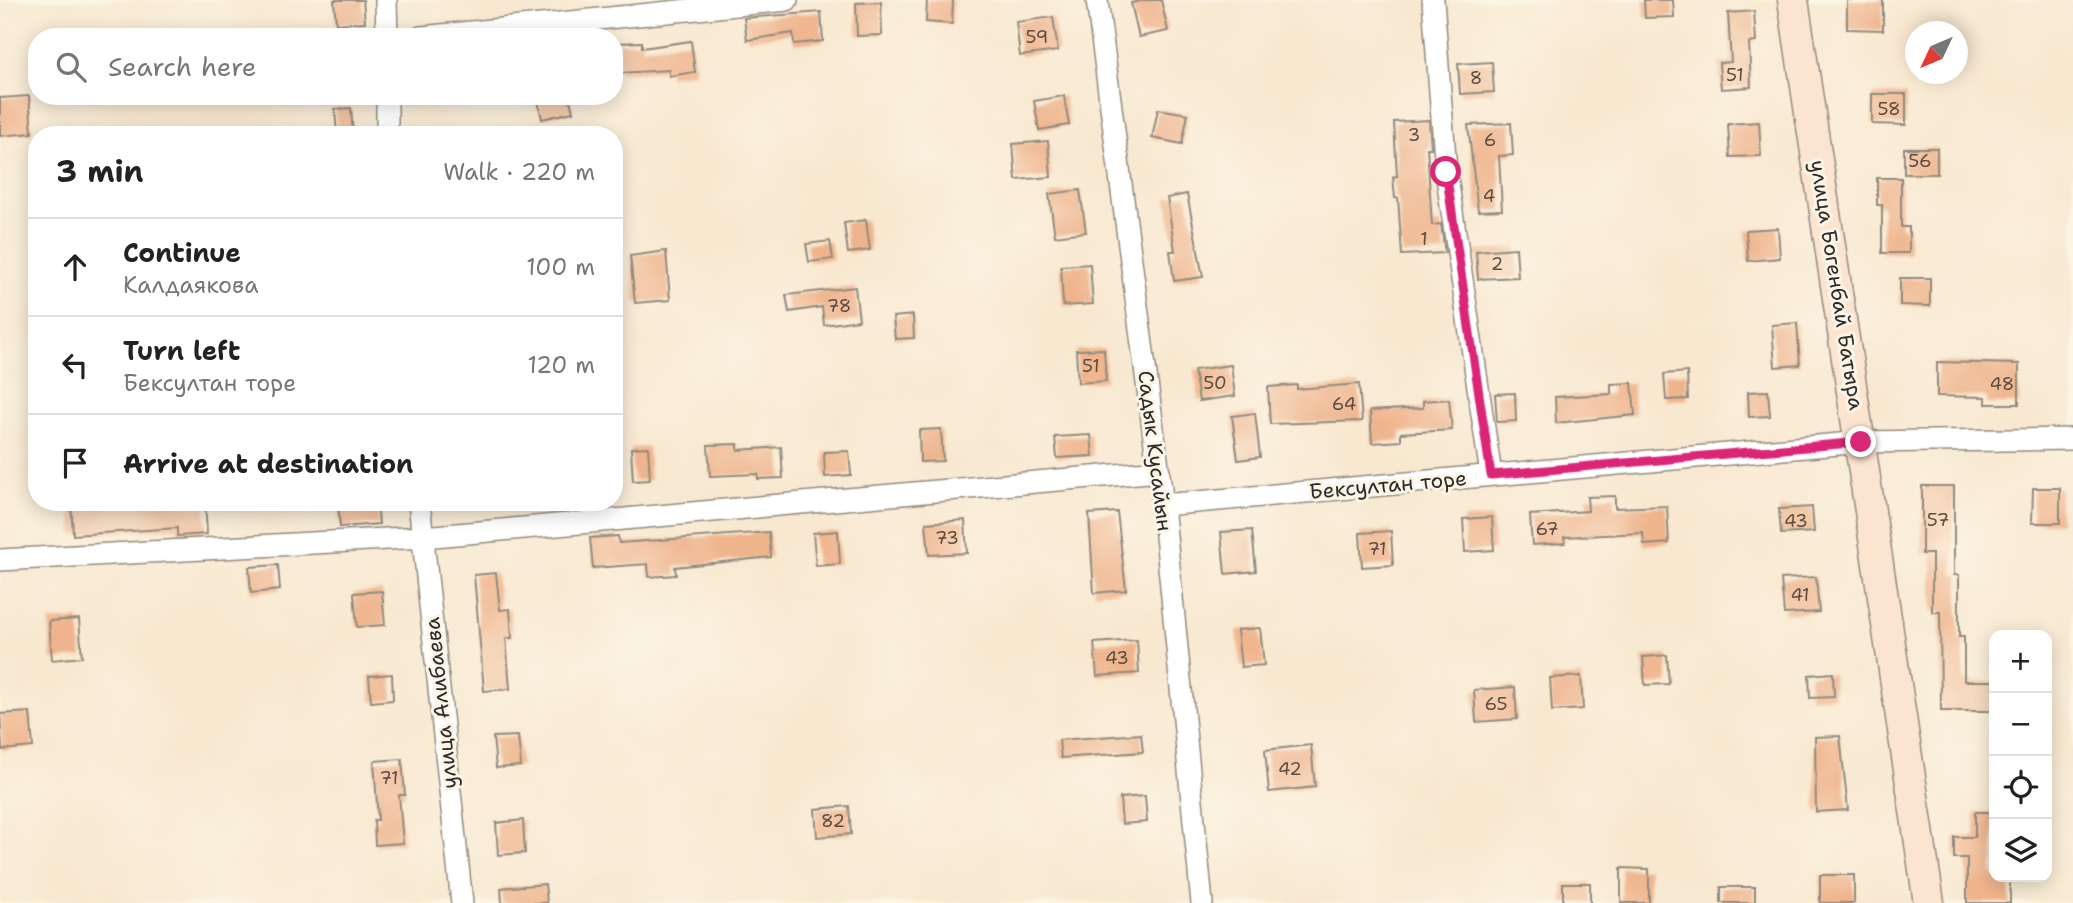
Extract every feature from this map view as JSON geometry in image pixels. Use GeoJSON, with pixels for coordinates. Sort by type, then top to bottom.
{"type":"FeatureCollection","features":[{"type":"Feature","properties":{"kind":"street"},"geometry":{"type":"LineString","coordinates":[[386,0],[387,28]]}},
{"type":"Feature","properties":{"kind":"street"},"geometry":{"type":"LineString","coordinates":[[510,28],[787,0]]}},
{"type":"Feature","properties":{"kind":"street","name":"Садык Кусайын"},"geometry":{"type":"LineString","coordinates":[[1097,0],[1163,505],[1202,903]]}},
{"type":"Feature","properties":{"kind":"street"},"geometry":{"type":"LineString","coordinates":[[1433,0],[1446,172],[1491,475]]}},
{"type":"Feature","properties":{"kind":"street","name":"улица Богенбай Батыра"},"geometry":{"type":"LineString","coordinates":[[1793,0],[1930,903]]}},
{"type":"Feature","properties":{"kind":"street"},"geometry":{"type":"LineString","coordinates":[[387,105],[387,126]]}},
{"type":"Feature","properties":{"kind":"street","name":"Бексултан торе"},"geometry":{"type":"LineString","coordinates":[[1163,505],[1861,442],[2073,439]]}},
{"type":"Feature","properties":{"kind":"street"},"geometry":{"type":"LineString","coordinates":[[0,560],[423,537],[1159,471]]}},
{"type":"Feature","properties":{"kind":"street","name":"улица Алибаева"},"geometry":{"type":"LineString","coordinates":[[420,511],[462,903]]}},
{"type":"Feature","properties":{"kind":"building"},"geometry":{"type":"Polygon","coordinates":[[[334,0],[363,0],[365,22],[336,24],[334,0]]]}},
{"type":"Feature","properties":{"kind":"building"},"geometry":{"type":"Polygon","coordinates":[[[927,0],[953,0],[952,24],[926,22],[927,0]]]}},
{"type":"Feature","properties":{"kind":"building"},"geometry":{"type":"Polygon","coordinates":[[[1161,0],[1168,31],[1139,37],[1131,3],[1161,0]]]}},
{"type":"Feature","properties":{"kind":"building"},"geometry":{"type":"Polygon","coordinates":[[[1644,0],[1673,0],[1674,17],[1645,18],[1644,0]]]}},
{"type":"Feature","properties":{"kind":"building"},"geometry":{"type":"Polygon","coordinates":[[[1847,0],[1883,0],[1883,30],[1847,29],[1847,0]]]}},
{"type":"Feature","properties":{"kind":"building"},"geometry":{"type":"Polygon","coordinates":[[[881,2],[882,35],[857,36],[856,3],[881,2]]]}},
{"type":"Feature","properties":{"kind":"building"},"geometry":{"type":"Polygon","coordinates":[[[1754,11],[1756,42],[1749,43],[1751,87],[1721,89],[1719,63],[1731,62],[1728,13],[1754,11]]]}},
{"type":"Feature","properties":{"kind":"building"},"geometry":{"type":"Polygon","coordinates":[[[821,12],[823,41],[794,44],[793,33],[747,40],[744,18],[821,12]]]}},
{"type":"Feature","properties":{"kind":"building"},"geometry":{"type":"Polygon","coordinates":[[[1053,17],[1058,51],[1020,56],[1016,22],[1053,17]]]}},
{"type":"Feature","properties":{"kind":"building"},"geometry":{"type":"Polygon","coordinates":[[[691,41],[695,72],[669,76],[669,70],[623,73],[623,43],[642,42],[642,48],[691,41]]]}},
{"type":"Feature","properties":{"kind":"building"},"geometry":{"type":"Polygon","coordinates":[[[1492,62],[1494,92],[1460,94],[1458,64],[1492,62]]]}},
{"type":"Feature","properties":{"kind":"building"},"geometry":{"type":"Polygon","coordinates":[[[1872,94],[1906,94],[1906,125],[1872,124],[1872,94]]]}},
{"type":"Feature","properties":{"kind":"building"},"geometry":{"type":"Polygon","coordinates":[[[28,96],[31,126],[28,126],[28,133],[0,136],[0,98],[28,96]]]}},
{"type":"Feature","properties":{"kind":"building"},"geometry":{"type":"Polygon","coordinates":[[[1064,96],[1069,125],[1039,130],[1034,101],[1064,96]]]}},
{"type":"Feature","properties":{"kind":"building"},"geometry":{"type":"Polygon","coordinates":[[[539,105],[571,105],[573,112],[542,119],[539,105]]]}},
{"type":"Feature","properties":{"kind":"building"},"geometry":{"type":"Polygon","coordinates":[[[351,108],[352,126],[336,126],[335,109],[351,108]]]}},
{"type":"Feature","properties":{"kind":"building"},"geometry":{"type":"Polygon","coordinates":[[[1158,109],[1188,114],[1182,144],[1152,138],[1158,109]]]}},
{"type":"Feature","properties":{"kind":"building"},"geometry":{"type":"Polygon","coordinates":[[[1429,120],[1431,148],[1427,148],[1432,225],[1441,224],[1445,253],[1402,255],[1398,198],[1395,198],[1393,177],[1397,176],[1394,122],[1429,120]]]}},
{"type":"Feature","properties":{"kind":"building"},"geometry":{"type":"Polygon","coordinates":[[[1759,122],[1761,156],[1730,157],[1728,124],[1759,122]]]}},
{"type":"Feature","properties":{"kind":"building"},"geometry":{"type":"Polygon","coordinates":[[[1511,123],[1513,155],[1499,156],[1502,210],[1478,211],[1468,125],[1511,123]]]}},
{"type":"Feature","properties":{"kind":"building"},"geometry":{"type":"Polygon","coordinates":[[[1048,141],[1051,177],[1016,180],[1013,144],[1048,141]]]}},
{"type":"Feature","properties":{"kind":"building"},"geometry":{"type":"Polygon","coordinates":[[[1904,148],[1937,148],[1937,174],[1904,174],[1904,148]]]}},
{"type":"Feature","properties":{"kind":"building"},"geometry":{"type":"Polygon","coordinates":[[[1877,178],[1901,178],[1901,227],[1909,227],[1909,253],[1882,253],[1882,205],[1877,205],[1877,178]]]}},
{"type":"Feature","properties":{"kind":"building"},"geometry":{"type":"Polygon","coordinates":[[[1080,190],[1086,232],[1055,236],[1049,194],[1080,190]]]}},
{"type":"Feature","properties":{"kind":"building"},"geometry":{"type":"Polygon","coordinates":[[[1187,194],[1203,277],[1174,281],[1170,251],[1175,251],[1167,198],[1187,194]]]}},
{"type":"Feature","properties":{"kind":"building"},"geometry":{"type":"Polygon","coordinates":[[[866,220],[870,250],[848,253],[844,223],[866,220]]]}},
{"type":"Feature","properties":{"kind":"building"},"geometry":{"type":"Polygon","coordinates":[[[1778,228],[1780,258],[1748,261],[1746,230],[1778,228]]]}},
{"type":"Feature","properties":{"kind":"building"},"geometry":{"type":"Polygon","coordinates":[[[830,241],[833,259],[809,262],[806,244],[830,241]]]}},
{"type":"Feature","properties":{"kind":"building"},"geometry":{"type":"Polygon","coordinates":[[[1516,248],[1518,277],[1478,279],[1476,251],[1516,248]]]}},
{"type":"Feature","properties":{"kind":"building"},"geometry":{"type":"Polygon","coordinates":[[[666,251],[670,300],[635,303],[630,256],[666,251]]]}},
{"type":"Feature","properties":{"kind":"building"},"geometry":{"type":"Polygon","coordinates":[[[1090,264],[1093,304],[1063,306],[1061,266],[1090,264]]]}},
{"type":"Feature","properties":{"kind":"building"},"geometry":{"type":"Polygon","coordinates":[[[1900,278],[1930,278],[1930,306],[1900,305],[1900,278]]]}},
{"type":"Feature","properties":{"kind":"building"},"geometry":{"type":"Polygon","coordinates":[[[855,287],[859,320],[824,325],[822,307],[789,312],[786,295],[855,287]]]}},
{"type":"Feature","properties":{"kind":"building"},"geometry":{"type":"Polygon","coordinates":[[[913,315],[914,338],[895,339],[893,317],[913,315]]]}},
{"type":"Feature","properties":{"kind":"building"},"geometry":{"type":"Polygon","coordinates":[[[1797,323],[1800,365],[1775,367],[1772,325],[1797,323]]]}},
{"type":"Feature","properties":{"kind":"building"},"geometry":{"type":"Polygon","coordinates":[[[1104,349],[1106,381],[1078,383],[1076,350],[1104,349]]]}},
{"type":"Feature","properties":{"kind":"building"},"geometry":{"type":"Polygon","coordinates":[[[1937,362],[2019,364],[2019,404],[1986,404],[1986,397],[1937,396],[1937,362]]]}},
{"type":"Feature","properties":{"kind":"building"},"geometry":{"type":"Polygon","coordinates":[[[1231,365],[1235,396],[1199,401],[1194,370],[1231,365]]]}},
{"type":"Feature","properties":{"kind":"building"},"geometry":{"type":"Polygon","coordinates":[[[1687,372],[1688,399],[1666,400],[1664,374],[1687,372]]]}},
{"type":"Feature","properties":{"kind":"building"},"geometry":{"type":"Polygon","coordinates":[[[1632,383],[1635,415],[1556,423],[1555,397],[1611,394],[1611,384],[1632,383]]]}},
{"type":"Feature","properties":{"kind":"building"},"geometry":{"type":"Polygon","coordinates":[[[1359,384],[1362,421],[1270,424],[1268,387],[1297,385],[1297,389],[1359,384]]]}},
{"type":"Feature","properties":{"kind":"building"},"geometry":{"type":"Polygon","coordinates":[[[1768,391],[1770,416],[1749,417],[1748,392],[1768,391]]]}},
{"type":"Feature","properties":{"kind":"building"},"geometry":{"type":"Polygon","coordinates":[[[1515,393],[1516,421],[1497,422],[1495,394],[1515,393]]]}},
{"type":"Feature","properties":{"kind":"building"},"geometry":{"type":"Polygon","coordinates":[[[1449,399],[1452,430],[1401,433],[1401,441],[1372,443],[1370,411],[1423,408],[1423,401],[1449,399]]]}},
{"type":"Feature","properties":{"kind":"building"},"geometry":{"type":"Polygon","coordinates":[[[1255,413],[1260,457],[1238,460],[1232,416],[1255,413]]]}},
{"type":"Feature","properties":{"kind":"building"},"geometry":{"type":"Polygon","coordinates":[[[941,429],[943,461],[920,462],[919,430],[941,429]]]}},
{"type":"Feature","properties":{"kind":"building"},"geometry":{"type":"Polygon","coordinates":[[[1091,435],[1093,456],[1057,458],[1055,437],[1091,435]]]}},
{"type":"Feature","properties":{"kind":"building"},"geometry":{"type":"Polygon","coordinates":[[[738,444],[738,450],[781,447],[783,478],[758,479],[758,474],[710,476],[708,445],[738,444]]]}},
{"type":"Feature","properties":{"kind":"building"},"geometry":{"type":"Polygon","coordinates":[[[648,447],[650,480],[633,481],[631,448],[648,447]]]}},
{"type":"Feature","properties":{"kind":"building"},"geometry":{"type":"Polygon","coordinates":[[[849,451],[851,475],[825,477],[824,452],[849,451]]]}},
{"type":"Feature","properties":{"kind":"building"},"geometry":{"type":"Polygon","coordinates":[[[1922,486],[1954,486],[1954,575],[1959,575],[1959,637],[1964,637],[1964,681],[1989,681],[1989,711],[1941,711],[1940,612],[1932,612],[1932,554],[1922,554],[1922,486]]]}},
{"type":"Feature","properties":{"kind":"building"},"geometry":{"type":"Polygon","coordinates":[[[2033,488],[2060,488],[2060,523],[2032,523],[2033,488]]]}},
{"type":"Feature","properties":{"kind":"building"},"geometry":{"type":"Polygon","coordinates":[[[1615,496],[1615,508],[1667,506],[1669,543],[1644,545],[1643,533],[1564,537],[1565,543],[1532,545],[1530,515],[1588,511],[1587,497],[1615,496]]]}},
{"type":"Feature","properties":{"kind":"building"},"geometry":{"type":"Polygon","coordinates":[[[1812,507],[1814,532],[1781,534],[1779,509],[1812,507]]]}},
{"type":"Feature","properties":{"kind":"building"},"geometry":{"type":"Polygon","coordinates":[[[72,511],[206,511],[207,534],[177,536],[177,528],[73,535],[72,511]]]}},
{"type":"Feature","properties":{"kind":"building"},"geometry":{"type":"Polygon","coordinates":[[[339,511],[378,511],[379,524],[340,527],[339,511]]]}},
{"type":"Feature","properties":{"kind":"building"},"geometry":{"type":"Polygon","coordinates":[[[1117,512],[1126,590],[1094,593],[1089,514],[1117,512]]]}},
{"type":"Feature","properties":{"kind":"building"},"geometry":{"type":"Polygon","coordinates":[[[1492,517],[1494,550],[1465,552],[1463,519],[1492,517]]]}},
{"type":"Feature","properties":{"kind":"building"},"geometry":{"type":"Polygon","coordinates":[[[965,520],[967,553],[929,555],[926,523],[965,520]]]}},
{"type":"Feature","properties":{"kind":"building"},"geometry":{"type":"Polygon","coordinates":[[[1252,530],[1256,571],[1225,574],[1221,532],[1252,530]]]}},
{"type":"Feature","properties":{"kind":"building"},"geometry":{"type":"Polygon","coordinates":[[[838,531],[840,564],[816,566],[813,533],[838,531]]]}},
{"type":"Feature","properties":{"kind":"building"},"geometry":{"type":"Polygon","coordinates":[[[1391,531],[1393,565],[1362,567],[1360,533],[1391,531]]]}},
{"type":"Feature","properties":{"kind":"building"},"geometry":{"type":"Polygon","coordinates":[[[769,532],[771,557],[675,567],[676,575],[649,577],[648,564],[593,568],[590,538],[618,536],[619,543],[769,532]]]}},
{"type":"Feature","properties":{"kind":"building"},"geometry":{"type":"Polygon","coordinates":[[[278,565],[280,590],[251,593],[249,567],[278,565]]]}},
{"type":"Feature","properties":{"kind":"building"},"geometry":{"type":"Polygon","coordinates":[[[496,573],[500,610],[510,609],[512,638],[506,638],[510,689],[484,691],[474,575],[496,573]]]}},
{"type":"Feature","properties":{"kind":"building"},"geometry":{"type":"Polygon","coordinates":[[[1816,577],[1819,612],[1784,614],[1781,579],[1816,577]]]}},
{"type":"Feature","properties":{"kind":"building"},"geometry":{"type":"Polygon","coordinates":[[[382,591],[385,625],[357,627],[354,593],[382,591]]]}},
{"type":"Feature","properties":{"kind":"building"},"geometry":{"type":"Polygon","coordinates":[[[79,619],[82,657],[52,660],[49,621],[79,619]]]}},
{"type":"Feature","properties":{"kind":"building"},"geometry":{"type":"Polygon","coordinates":[[[1260,628],[1264,665],[1241,667],[1237,630],[1260,628]]]}},
{"type":"Feature","properties":{"kind":"building"},"geometry":{"type":"Polygon","coordinates":[[[1137,640],[1139,673],[1097,676],[1094,643],[1137,640]]]}},
{"type":"Feature","properties":{"kind":"building"},"geometry":{"type":"Polygon","coordinates":[[[1667,655],[1669,684],[1645,685],[1643,657],[1667,655]]]}},
{"type":"Feature","properties":{"kind":"building"},"geometry":{"type":"Polygon","coordinates":[[[1833,673],[1834,697],[1810,698],[1809,675],[1833,673]]]}},
{"type":"Feature","properties":{"kind":"building"},"geometry":{"type":"Polygon","coordinates":[[[392,674],[393,700],[371,702],[369,676],[392,674]]]}},
{"type":"Feature","properties":{"kind":"building"},"geometry":{"type":"Polygon","coordinates":[[[1581,676],[1583,709],[1552,711],[1550,678],[1581,676]]]}},
{"type":"Feature","properties":{"kind":"building"},"geometry":{"type":"Polygon","coordinates":[[[1515,687],[1517,719],[1476,722],[1474,690],[1515,687]]]}},
{"type":"Feature","properties":{"kind":"building"},"geometry":{"type":"Polygon","coordinates":[[[30,712],[33,747],[2,750],[0,714],[30,712]]]}},
{"type":"Feature","properties":{"kind":"building"},"geometry":{"type":"Polygon","coordinates":[[[1141,734],[1143,752],[1061,758],[1059,740],[1141,734]]]}},
{"type":"Feature","properties":{"kind":"building"},"geometry":{"type":"Polygon","coordinates":[[[518,736],[521,766],[496,768],[493,737],[518,736]]]}},
{"type":"Feature","properties":{"kind":"building"},"geometry":{"type":"Polygon","coordinates":[[[1840,736],[1848,810],[1816,812],[1815,737],[1840,736]]]}},
{"type":"Feature","properties":{"kind":"building"},"geometry":{"type":"Polygon","coordinates":[[[1311,745],[1315,787],[1269,792],[1265,750],[1311,745]]]}},
{"type":"Feature","properties":{"kind":"building"},"geometry":{"type":"Polygon","coordinates":[[[402,759],[405,795],[399,795],[403,843],[375,845],[374,820],[378,820],[374,761],[402,759]]]}},
{"type":"Feature","properties":{"kind":"building"},"geometry":{"type":"Polygon","coordinates":[[[1145,796],[1147,822],[1122,824],[1120,798],[1145,796]]]}},
{"type":"Feature","properties":{"kind":"building"},"geometry":{"type":"Polygon","coordinates":[[[849,806],[851,834],[817,837],[815,809],[849,806]]]}},
{"type":"Feature","properties":{"kind":"building"},"geometry":{"type":"Polygon","coordinates":[[[1975,812],[1989,812],[1989,882],[2010,882],[2010,903],[1967,903],[1967,858],[1954,858],[1954,837],[1975,837],[1975,812]]]}},
{"type":"Feature","properties":{"kind":"building"},"geometry":{"type":"Polygon","coordinates":[[[523,820],[525,853],[498,855],[496,823],[523,820]]]}},
{"type":"Feature","properties":{"kind":"building"},"geometry":{"type":"Polygon","coordinates":[[[1621,868],[1649,869],[1649,903],[1621,903],[1621,868]]]}},
{"type":"Feature","properties":{"kind":"building"},"geometry":{"type":"Polygon","coordinates":[[[1820,875],[1854,875],[1854,903],[1820,903],[1820,875]]]}},
{"type":"Feature","properties":{"kind":"building"},"geometry":{"type":"Polygon","coordinates":[[[1563,883],[1590,883],[1590,903],[1563,903],[1563,883]]]}},
{"type":"Feature","properties":{"kind":"building"},"geometry":{"type":"Polygon","coordinates":[[[545,884],[547,903],[502,903],[501,888],[545,884]]]}},
{"type":"Feature","properties":{"kind":"building"},"geometry":{"type":"Polygon","coordinates":[[[1721,887],[1755,887],[1755,903],[1721,903],[1721,887]]]}},
{"type":"Feature","properties":{"kind":"route"},"geometry":{"type":"LineString","coordinates":[[1446,172],[1491,475],[1861,442]]}}]}
